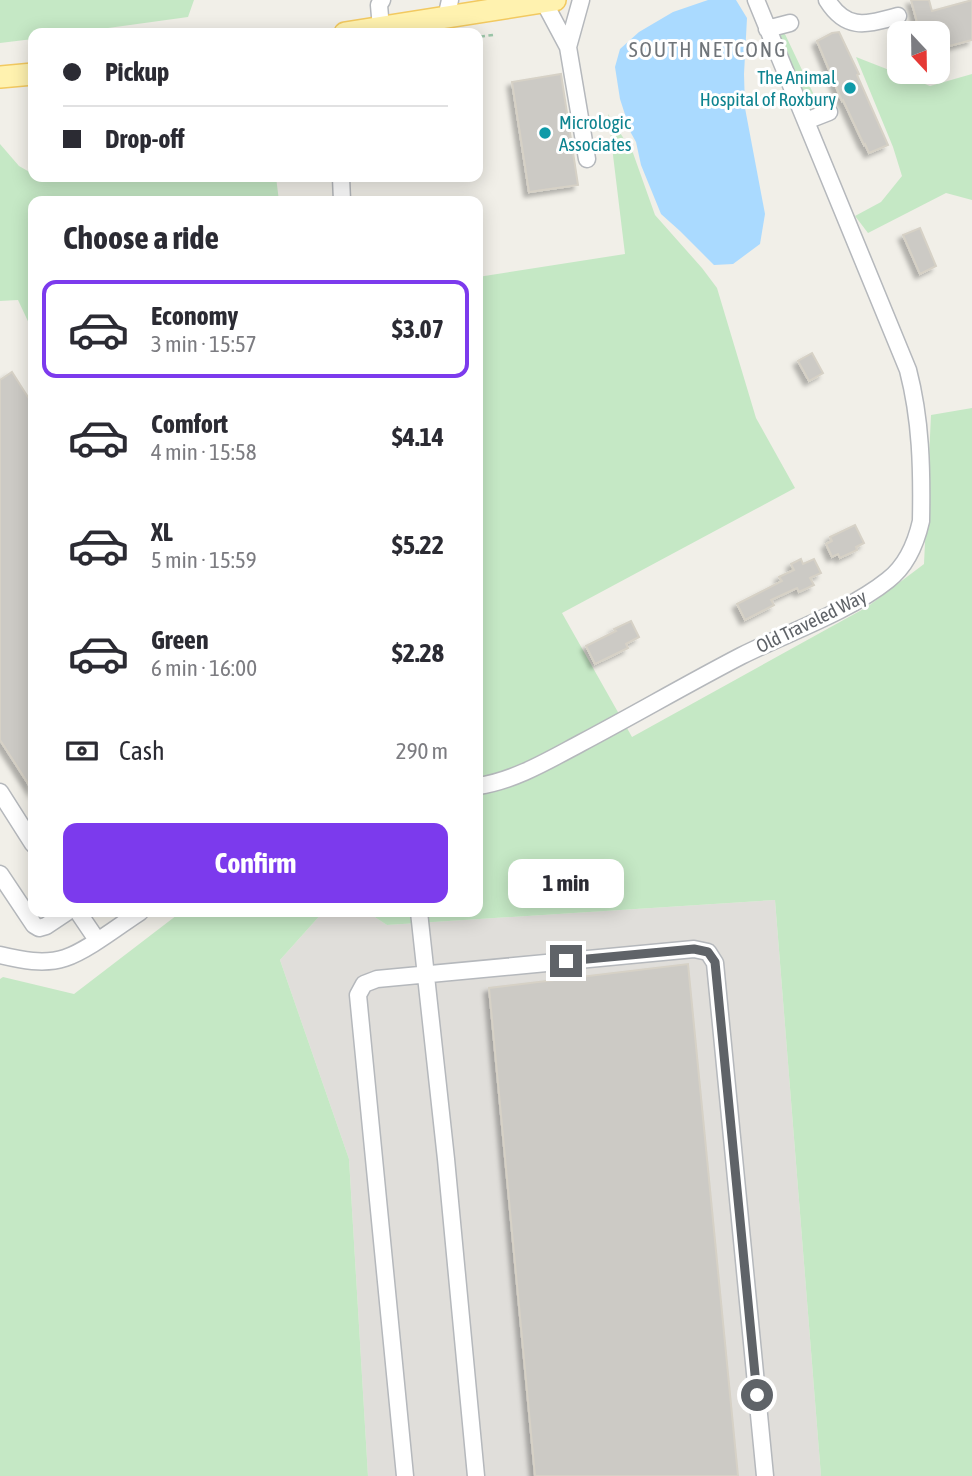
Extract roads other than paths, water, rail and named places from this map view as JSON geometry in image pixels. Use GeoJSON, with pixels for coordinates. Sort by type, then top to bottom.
{"type":"FeatureCollection","features":[{"type":"Feature","properties":{"kind":"main road"},"geometry":{"type":"LineString","coordinates":[[381,28],[448,9],[549,1]]}},
{"type":"Feature","properties":{"kind":"main road"},"geometry":{"type":"LineString","coordinates":[[0,77],[28,74]]}},
{"type":"Feature","properties":{"kind":"street"},"geometry":{"type":"LineString","coordinates":[[381,28],[379,5],[382,0]]}},
{"type":"Feature","properties":{"kind":"street"},"geometry":{"type":"LineString","coordinates":[[568,47],[581,0]]}},
{"type":"Feature","properties":{"kind":"street","name":"Old Traveled Way"},"geometry":{"type":"LineString","coordinates":[[483,785],[517,775],[729,662],[854,602],[897,571],[910,553],[918,533],[921,521],[921,442],[913,389],[898,342],[756,0]]}},
{"type":"Feature","properties":{"kind":"street"},"geometry":{"type":"LineString","coordinates":[[828,0],[840,15],[858,23],[865,24],[898,16]]}},
{"type":"Feature","properties":{"kind":"street"},"geometry":{"type":"LineString","coordinates":[[549,1],[568,47],[587,159]]}},
{"type":"Feature","properties":{"kind":"street"},"geometry":{"type":"LineString","coordinates":[[767,29],[790,23]]}},
{"type":"Feature","properties":{"kind":"street"},"geometry":{"type":"LineString","coordinates":[[806,121],[829,112]]}},
{"type":"Feature","properties":{"kind":"street"},"geometry":{"type":"LineString","coordinates":[[0,792],[28,836]]}},
{"type":"Feature","properties":{"kind":"street"},"geometry":{"type":"LineString","coordinates":[[0,874],[28,916]]}},
{"type":"Feature","properties":{"kind":"street"},"geometry":{"type":"LineString","coordinates":[[29,917],[39,928],[60,917]]}},
{"type":"Feature","properties":{"kind":"street"},"geometry":{"type":"LineString","coordinates":[[81,917],[97,940]]}},
{"type":"Feature","properties":{"kind":"street"},"geometry":{"type":"LineString","coordinates":[[0,955],[25,961],[66,958],[132,917]]}},
{"type":"Feature","properties":{"kind":"street"},"geometry":{"type":"LineString","coordinates":[[419,917],[476,1476]]}},
{"type":"Feature","properties":{"kind":"street"},"geometry":{"type":"LineString","coordinates":[[405,1476],[358,995],[364,984],[377,979],[694,949],[708,952],[715,962],[765,1476]]}},
{"type":"Feature","properties":{"kind":"water"},"geometry":{"type":"Polygon","coordinates":[[[708,0],[736,0],[747,18],[745,108],[765,214],[760,244],[733,264],[714,265],[661,214],[641,165],[636,142],[620,99],[615,67],[620,49],[639,32],[673,12],[708,0]]]}},
{"type":"Feature","properties":{"kind":"place","name":"The Animal Hospital of Roxbury"},"geometry":{"type":"Point","coordinates":[850,88]}},
{"type":"Feature","properties":{"kind":"place","name":"Micrologic Associates"},"geometry":{"type":"Point","coordinates":[545,133]}},
{"type":"Feature","properties":{"kind":"district","name":"SOUTH NETCONG"},"geometry":{"type":"Point","coordinates":[708,50]}}]}
